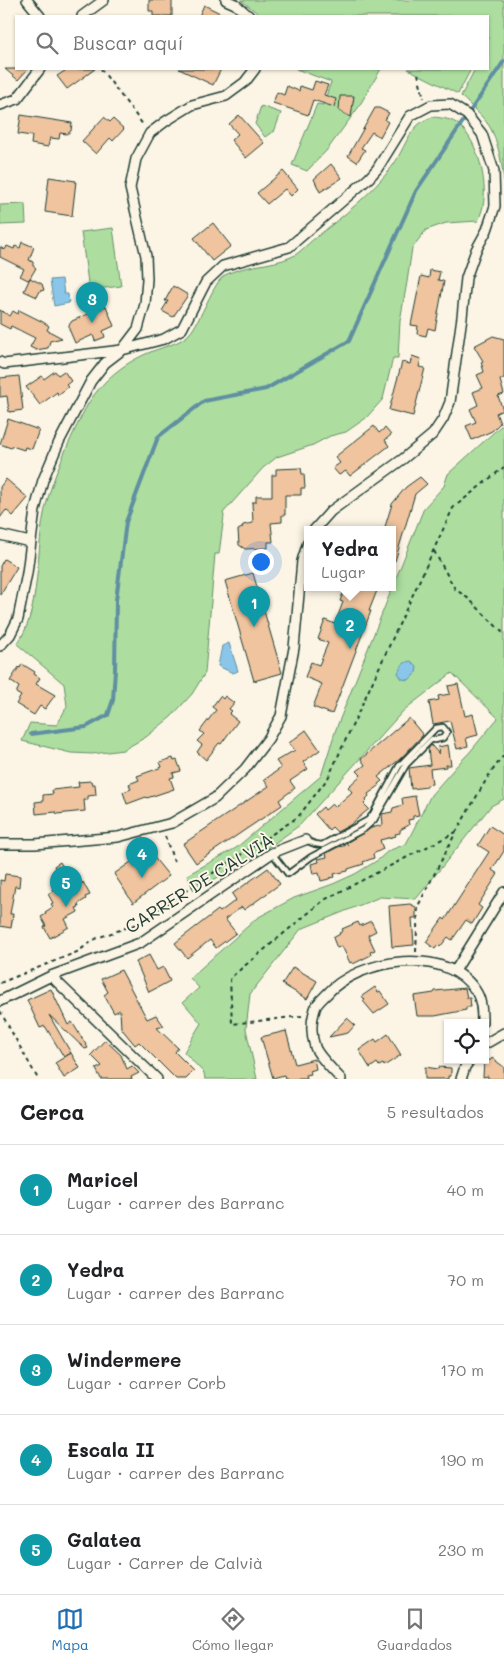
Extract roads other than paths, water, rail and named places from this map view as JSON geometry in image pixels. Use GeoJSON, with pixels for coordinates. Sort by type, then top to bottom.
{"type":"FeatureCollection","features":[{"type":"Feature","properties":{"kind":"street"},"geometry":{"type":"LineString","coordinates":[[27,0],[39,15]]}},
{"type":"Feature","properties":{"kind":"street"},"geometry":{"type":"LineString","coordinates":[[83,15],[104,0]]}},
{"type":"Feature","properties":{"kind":"street"},"geometry":{"type":"LineString","coordinates":[[226,0],[235,4],[248,15]]}},
{"type":"Feature","properties":{"kind":"street"},"geometry":{"type":"LineString","coordinates":[[0,105],[17,99],[39,70]]}},
{"type":"Feature","properties":{"kind":"street"},"geometry":{"type":"LineString","coordinates":[[0,646],[10,636],[18,619],[42,480],[59,442],[91,382],[105,364],[122,350],[138,329],[145,304],[146,256],[130,188],[136,159],[150,133],[192,105],[226,96],[245,82],[254,70]]}},
{"type":"Feature","properties":{"kind":"street"},"geometry":{"type":"LineString","coordinates":[[0,362],[4,364],[122,350],[164,339],[182,329],[206,282],[222,266],[289,247],[362,186],[378,169],[410,116],[431,106],[450,104],[467,115],[482,134],[494,171],[496,206],[487,230],[476,250],[466,278],[450,402],[432,434],[403,459],[331,511],[318,526]]}},
{"type":"Feature","properties":{"kind":"street"},"geometry":{"type":"LineString","coordinates":[[0,535],[30,542]]}},
{"type":"Feature","properties":{"kind":"street"},"geometry":{"type":"LineString","coordinates":[[0,844],[35,844],[118,837],[172,823],[215,798],[245,769],[268,739],[281,716],[294,648],[304,555]]}},
{"type":"Feature","properties":{"kind":"street","name":"CARRER DE CALVIÀ"},"geometry":{"type":"LineString","coordinates":[[0,1001],[51,976],[140,943],[272,853],[305,840]]}},
{"type":"Feature","properties":{"kind":"street"},"geometry":{"type":"LineString","coordinates":[[455,971],[504,892]]}},
{"type":"Feature","properties":{"kind":"street"},"geometry":{"type":"LineString","coordinates":[[341,1079],[315,1049],[311,1029],[315,1008],[334,985],[362,970],[385,964],[415,963],[437,964],[455,971],[464,977],[478,994],[482,1019]]}},
{"type":"Feature","properties":{"kind":"street"},"geometry":{"type":"LineString","coordinates":[[51,976],[157,1079]]}},
{"type":"Feature","properties":{"kind":"street"},"geometry":{"type":"LineString","coordinates":[[489,1042],[504,1033]]}},
{"type":"Feature","properties":{"kind":"street"},"geometry":{"type":"LineString","coordinates":[[461,1079],[467,1064]]}},
{"type":"Feature","properties":{"kind":"lane"},"geometry":{"type":"LineString","coordinates":[[272,853],[288,874],[311,857],[364,828],[374,820],[406,765],[432,739],[442,738],[447,732],[443,727],[436,728],[399,766],[368,820],[322,844],[315,844],[305,840]]}},
{"type":"Feature","properties":{"kind":"water"},"geometry":{"type":"Polygon","coordinates":[[[62,279],[64,294],[68,294],[69,303],[54,306],[50,280],[62,279]]]}},
{"type":"Feature","properties":{"kind":"water"},"geometry":{"type":"Polygon","coordinates":[[[229,643],[238,671],[233,673],[218,666],[222,646],[229,643]]]}},
{"type":"Feature","properties":{"kind":"water"},"geometry":{"type":"Polygon","coordinates":[[[411,661],[417,667],[416,673],[409,680],[402,679],[398,673],[400,668],[404,663],[411,661]]]}},
{"type":"Feature","properties":{"kind":"waterway"},"geometry":{"type":"LineString","coordinates":[[31,734],[86,727],[108,715],[113,700],[116,600],[126,522],[158,437],[204,401],[266,389],[349,341],[416,191],[504,61]]}},
{"type":"Feature","properties":{"kind":"place","name":"Windermere"},"geometry":{"type":"Point","coordinates":[92,323]}},
{"type":"Feature","properties":{"kind":"place","name":"Maricel"},"geometry":{"type":"Point","coordinates":[254,627]}},
{"type":"Feature","properties":{"kind":"place","name":"Yedra"},"geometry":{"type":"Point","coordinates":[350,649]}},
{"type":"Feature","properties":{"kind":"place","name":"Escala II"},"geometry":{"type":"Point","coordinates":[142,878]}},
{"type":"Feature","properties":{"kind":"place","name":"Galatea"},"geometry":{"type":"Point","coordinates":[66,907]}}]}
